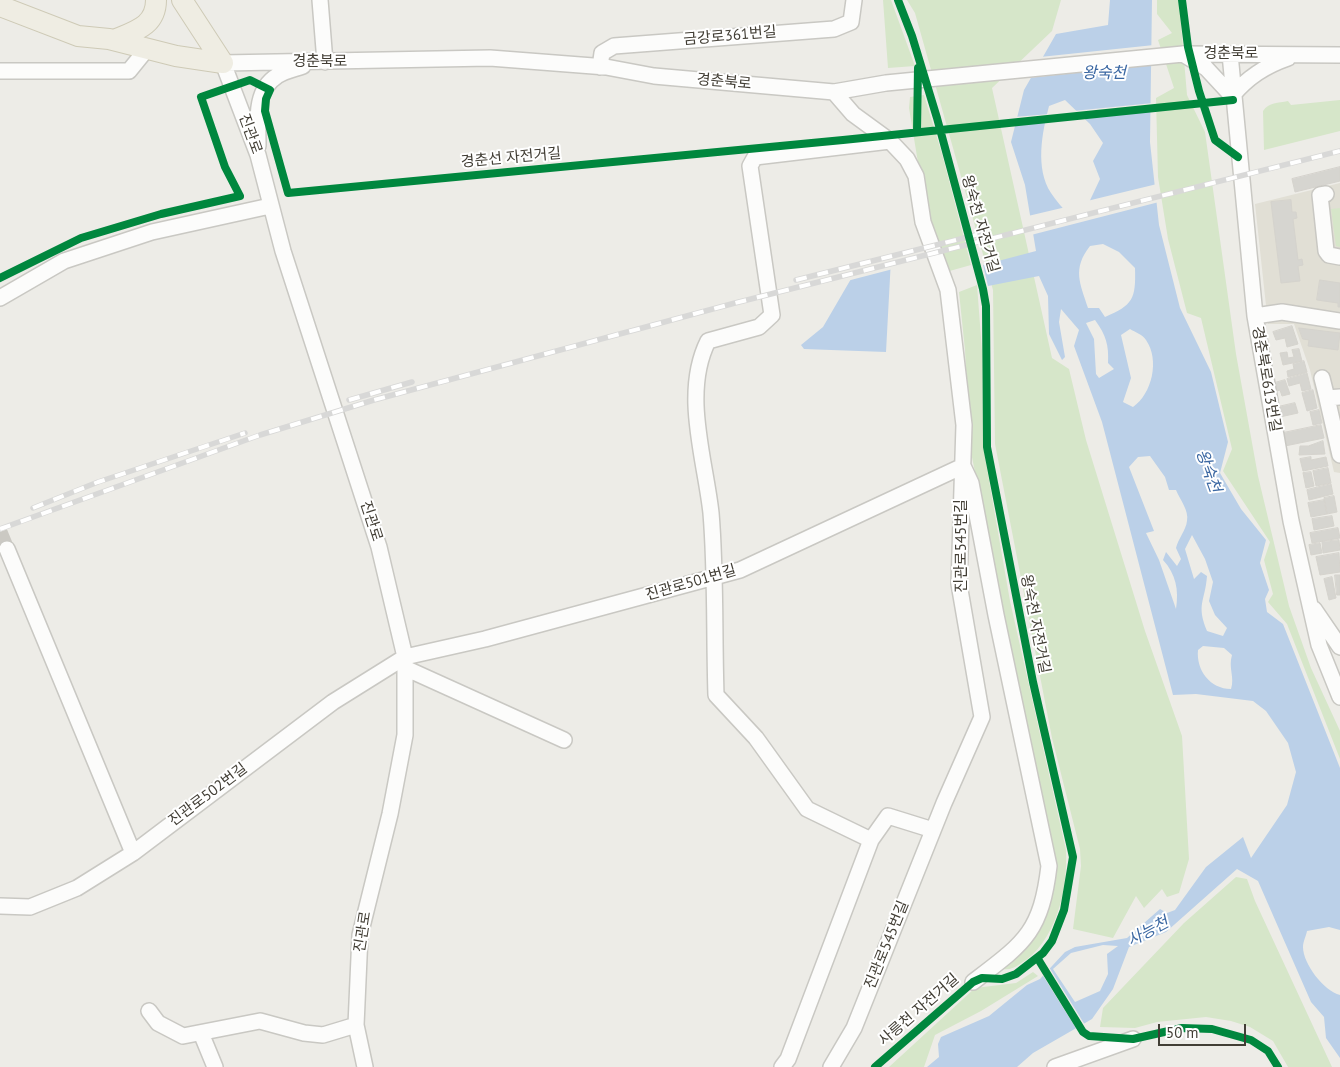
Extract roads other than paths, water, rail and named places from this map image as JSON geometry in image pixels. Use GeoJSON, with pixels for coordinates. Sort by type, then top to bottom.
{"type":"FeatureCollection","features":[{"type":"Feature","properties":{"kind":"main road","name":"경춘북로"},"geometry":{"type":"LineString","coordinates":[[23,0],[112,40],[146,50],[224,63]]}},
{"type":"Feature","properties":{"kind":"main road"},"geometry":{"type":"LineString","coordinates":[[112,40],[144,28],[152,19],[156,0]]}},
{"type":"Feature","properties":{"kind":"main road","name":"진관로"},"geometry":{"type":"LineString","coordinates":[[182,0],[224,63]]}},
{"type":"Feature","properties":{"kind":"main road","name":"경춘북로"},"geometry":{"type":"LineString","coordinates":[[0,6],[78,36],[112,40]]}},
{"type":"Feature","properties":{"kind":"street"},"geometry":{"type":"LineString","coordinates":[[258,155],[258,115],[260,99],[265,88],[276,76],[319,62],[320,0]]}},
{"type":"Feature","properties":{"kind":"street","name":"금강로361번길"},"geometry":{"type":"LineString","coordinates":[[600,67],[602,54],[614,46],[834,29],[852,22],[854,0]]}},
{"type":"Feature","properties":{"kind":"street"},"geometry":{"type":"LineString","coordinates":[[0,71],[128,71],[146,50]]}},
{"type":"Feature","properties":{"kind":"street","name":"경춘북로"},"geometry":{"type":"LineString","coordinates":[[224,63],[490,58],[600,67],[654,76],[834,92],[886,83],[1184,54],[1340,55]]}},
{"type":"Feature","properties":{"kind":"street"},"geometry":{"type":"LineString","coordinates":[[1184,54],[1206,68],[1232,96],[1247,79],[1272,64],[1299,54]]}},
{"type":"Feature","properties":{"kind":"street","name":"경춘북로613번길"},"geometry":{"type":"LineString","coordinates":[[1230,54],[1232,96],[1255,316],[1291,521],[1319,645],[1340,697]]}},
{"type":"Feature","properties":{"kind":"street","name":"진관로"},"geometry":{"type":"LineString","coordinates":[[224,63],[258,155],[270,206],[379,547],[405,662],[405,735],[390,814],[360,935],[356,1025],[365,1067]]}},
{"type":"Feature","properties":{"kind":"street","name":"진관로545번길"},"geometry":{"type":"LineString","coordinates":[[831,1067],[854,1028],[933,830],[982,717],[959,584],[964,425],[948,290],[923,222],[916,176],[906,159],[890,141],[853,114],[834,92]]}},
{"type":"Feature","properties":{"kind":"street"},"geometry":{"type":"LineString","coordinates":[[871,840],[807,809],[756,738],[716,695],[711,514],[696,416],[701,357],[708,341],[759,327],[772,315],[750,166],[755,157],[890,141]]}},
{"type":"Feature","properties":{"kind":"street"},"geometry":{"type":"LineString","coordinates":[[1326,194],[1320,195],[1326,252],[1329,255],[1340,257]]}},
{"type":"Feature","properties":{"kind":"street"},"geometry":{"type":"LineString","coordinates":[[0,298],[64,261],[152,232],[270,206]]}},
{"type":"Feature","properties":{"kind":"street"},"geometry":{"type":"LineString","coordinates":[[1255,316],[1282,312],[1340,321]]}},
{"type":"Feature","properties":{"kind":"street"},"geometry":{"type":"LineString","coordinates":[[1322,378],[1333,397],[1339,458]]}},
{"type":"Feature","properties":{"kind":"street"},"geometry":{"type":"LineString","coordinates":[[962,466],[971,484],[996,615],[1049,866],[1045,898],[1036,920],[1019,946],[973,982]]}},
{"type":"Feature","properties":{"kind":"street","name":"진관로501번길"},"geometry":{"type":"LineString","coordinates":[[405,662],[740,570],[962,466]]}},
{"type":"Feature","properties":{"kind":"street"},"geometry":{"type":"LineString","coordinates":[[7,549],[133,853]]}},
{"type":"Feature","properties":{"kind":"street"},"geometry":{"type":"LineString","coordinates":[[1310,604],[1340,647]]}},
{"type":"Feature","properties":{"kind":"street"},"geometry":{"type":"LineString","coordinates":[[405,662],[564,740]]}},
{"type":"Feature","properties":{"kind":"street","name":"진관로502번길"},"geometry":{"type":"LineString","coordinates":[[0,906],[30,907],[77,888],[133,853],[333,702],[405,662]]}},
{"type":"Feature","properties":{"kind":"street"},"geometry":{"type":"LineString","coordinates":[[782,1067],[788,1059],[871,840],[888,816],[933,830]]}},
{"type":"Feature","properties":{"kind":"street"},"geometry":{"type":"LineString","coordinates":[[149,1011],[158,1023],[183,1036],[260,1021],[304,1033],[323,1035],[356,1025]]}},
{"type":"Feature","properties":{"kind":"street"},"geometry":{"type":"LineString","coordinates":[[201,1033],[215,1067]]}},
{"type":"Feature","properties":{"kind":"street"},"geometry":{"type":"LineString","coordinates":[[1055,1067],[1133,1039]]}},
{"type":"Feature","properties":{"kind":"water","name":"왕숙천"},"geometry":{"type":"Polygon","coordinates":[[[1110,0],[1152,0],[1150,142],[1159,225],[1180,308],[1211,372],[1228,442],[1220,473],[1241,509],[1266,540],[1260,563],[1269,590],[1265,599],[1267,612],[1283,624],[1340,768],[1340,930],[1329,927],[1307,931],[1303,947],[1310,969],[1321,983],[1340,995],[1340,1058],[1326,1038],[1324,1017],[1311,1002],[1258,881],[1237,869],[1166,932],[1129,947],[1113,989],[1092,1019],[1033,1053],[1017,1067],[927,1067],[939,1057],[938,1044],[941,1037],[989,1016],[1027,985],[1040,979],[1065,952],[1075,947],[1127,938],[1160,909],[1167,913],[1175,910],[1206,867],[1243,837],[1251,858],[1287,805],[1296,772],[1288,743],[1266,711],[1253,701],[1196,694],[1173,695],[1102,422],[1074,346],[1079,330],[1061,309],[1059,322],[1065,357],[1062,360],[1049,334],[1048,296],[1039,276],[988,286],[983,265],[1036,251],[1025,185],[1011,142],[1024,90],[1056,34],[1108,25],[1110,0]],[[1065,100],[1049,106],[1046,116],[1041,162],[1046,183],[1053,196],[1069,215],[1085,211],[1100,179],[1093,161],[1103,143],[1090,124],[1065,100]],[[1103,244],[1090,246],[1084,254],[1079,269],[1079,276],[1088,308],[1099,308],[1105,317],[1122,309],[1131,300],[1133,294],[1135,268],[1119,252],[1103,244]],[[1095,320],[1086,323],[1094,339],[1096,374],[1099,378],[1114,369],[1108,363],[1106,340],[1095,320]],[[1130,329],[1121,335],[1131,378],[1123,402],[1133,407],[1140,401],[1149,385],[1152,376],[1153,357],[1146,340],[1130,329]],[[1150,456],[1138,457],[1129,467],[1154,531],[1146,533],[1159,560],[1176,609],[1176,583],[1171,571],[1163,560],[1166,552],[1177,566],[1181,559],[1176,548],[1186,524],[1185,509],[1176,490],[1169,490],[1165,477],[1150,456]],[[1192,535],[1185,549],[1194,579],[1201,572],[1207,576],[1202,603],[1202,615],[1207,631],[1223,636],[1227,628],[1215,615],[1209,601],[1213,582],[1205,559],[1192,535]],[[1203,646],[1198,650],[1202,671],[1211,682],[1217,686],[1231,689],[1232,655],[1224,648],[1203,646]],[[1103,945],[1071,953],[1053,969],[1075,1002],[1100,991],[1108,974],[1107,954],[1118,946],[1103,945]]]}},
{"type":"Feature","properties":{"kind":"water"},"geometry":{"type":"Polygon","coordinates":[[[891,259],[886,352],[804,349],[801,345],[823,327],[862,260],[891,259]]]}},
{"type":"Feature","properties":{"kind":"tunnel"},"geometry":{"type":"LineString","coordinates":[[0,532],[7,549]]}},
{"type":"Feature","properties":{"kind":"railway"},"geometry":{"type":"LineString","coordinates":[[0,529],[260,435],[374,400],[735,303],[1340,151]]}},
{"type":"Feature","properties":{"kind":"railway"},"geometry":{"type":"LineString","coordinates":[[796,280],[980,234]]}},
{"type":"Feature","properties":{"kind":"railway"},"geometry":{"type":"LineString","coordinates":[[349,400],[412,382]]}},
{"type":"Feature","properties":{"kind":"railway"},"geometry":{"type":"LineString","coordinates":[[33,508],[98,482],[245,433]]}},
{"type":"Feature","properties":{"kind":"water label","name":"사능천"},"geometry":{"type":"Point","coordinates":[1148,932]}}]}
